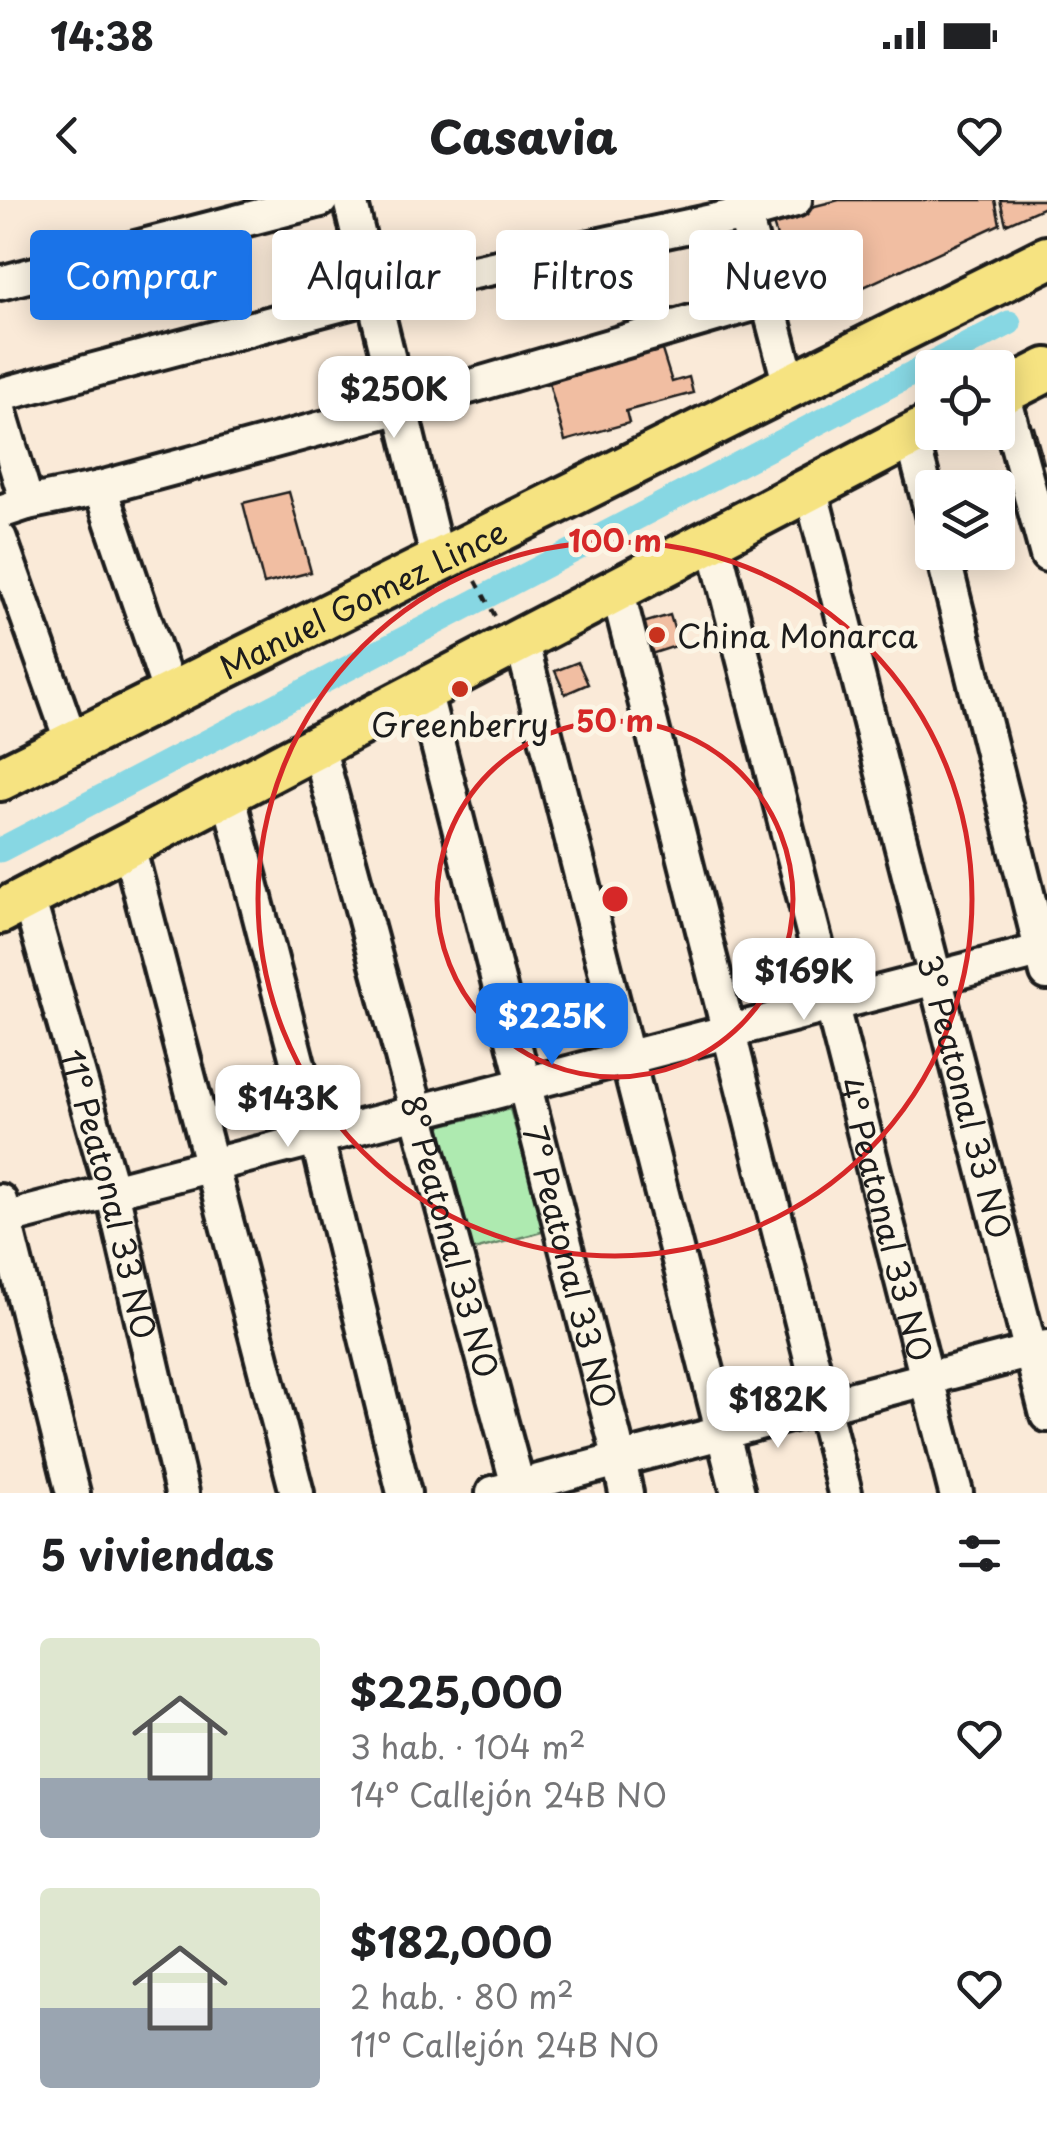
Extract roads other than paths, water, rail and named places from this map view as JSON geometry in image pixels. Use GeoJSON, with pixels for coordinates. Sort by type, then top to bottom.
{"type":"FeatureCollection","features":[{"type":"Feature","properties":{"kind":"main road","name":"Manuel Gomez Lince"},"geometry":{"type":"LineString","coordinates":[[0,779],[170,694],[453,565],[790,386],[1047,258]]}},
{"type":"Feature","properties":{"kind":"main road"},"geometry":{"type":"LineString","coordinates":[[1015,386],[1047,370]]}},
{"type":"Feature","properties":{"kind":"main road"},"geometry":{"type":"LineString","coordinates":[[14,905],[424,690],[508,628],[617,588],[915,434]]}},
{"type":"Feature","properties":{"kind":"street"},"geometry":{"type":"LineString","coordinates":[[0,283],[321,200]]}},
{"type":"Feature","properties":{"kind":"street"},"geometry":{"type":"LineString","coordinates":[[350,200],[358,230]]}},
{"type":"Feature","properties":{"kind":"street"},"geometry":{"type":"LineString","coordinates":[[476,270],[743,207],[795,200]]}},
{"type":"Feature","properties":{"kind":"street"},"geometry":{"type":"LineString","coordinates":[[0,395],[283,320]]}},
{"type":"Feature","properties":{"kind":"street"},"geometry":{"type":"LineString","coordinates":[[380,320],[400,407],[453,565]]}},
{"type":"Feature","properties":{"kind":"street"},"geometry":{"type":"LineString","coordinates":[[0,413],[13,508],[400,407],[698,320]]}},
{"type":"Feature","properties":{"kind":"street"},"geometry":{"type":"LineString","coordinates":[[772,320],[790,386]]}},
{"type":"Feature","properties":{"kind":"street"},"geometry":{"type":"LineString","coordinates":[[1015,445],[1047,555]]}},
{"type":"Feature","properties":{"kind":"street"},"geometry":{"type":"LineString","coordinates":[[100,488],[170,694]]}},
{"type":"Feature","properties":{"kind":"street","name":"3° Peatonal 33 NO"},"geometry":{"type":"LineString","coordinates":[[810,488],[935,978],[1039,1349],[1047,1415]]}},
{"type":"Feature","properties":{"kind":"street","name":"4° Peatonal 33 NO"},"geometry":{"type":"LineString","coordinates":[[713,539],[956,1493]]}},
{"type":"Feature","properties":{"kind":"street"},"geometry":{"type":"LineString","coordinates":[[0,540],[72,743]]}},
{"type":"Feature","properties":{"kind":"street"},"geometry":{"type":"LineString","coordinates":[[72,1493],[2,1214],[112,1192],[935,978],[1045,957],[947,570]]}},
{"type":"Feature","properties":{"kind":"street"},"geometry":{"type":"LineString","coordinates":[[617,588],[846,1493]]}},
{"type":"Feature","properties":{"kind":"street"},"geometry":{"type":"LineString","coordinates":[[508,628],[627,1057],[738,1493]]}},
{"type":"Feature","properties":{"kind":"street","name":"7° Peatonal 33 NO"},"geometry":{"type":"LineString","coordinates":[[424,690],[626,1493]]}},
{"type":"Feature","properties":{"kind":"street","name":"8° Peatonal 33 NO"},"geometry":{"type":"LineString","coordinates":[[318,746],[417,1112],[510,1491]]}},
{"type":"Feature","properties":{"kind":"street"},"geometry":{"type":"LineString","coordinates":[[228,794],[404,1493]]}},
{"type":"Feature","properties":{"kind":"street"},"geometry":{"type":"LineString","coordinates":[[128,846],[297,1493]]}},
{"type":"Feature","properties":{"kind":"street","name":"11° Peatonal 33 NO"},"geometry":{"type":"LineString","coordinates":[[14,905],[112,1192],[182,1493]]}},
{"type":"Feature","properties":{"kind":"street"},"geometry":{"type":"LineString","coordinates":[[510,1491],[1039,1349]]}},
{"type":"Feature","properties":{"kind":"waterway"},"geometry":{"type":"LineString","coordinates":[[0,850],[1009,323]]}},
{"type":"Feature","properties":{"kind":"place","name":"China Monarca"},"geometry":{"type":"Point","coordinates":[657,635]}},
{"type":"Feature","properties":{"kind":"place","name":"Greenberry"},"geometry":{"type":"Point","coordinates":[460,689]}}]}
